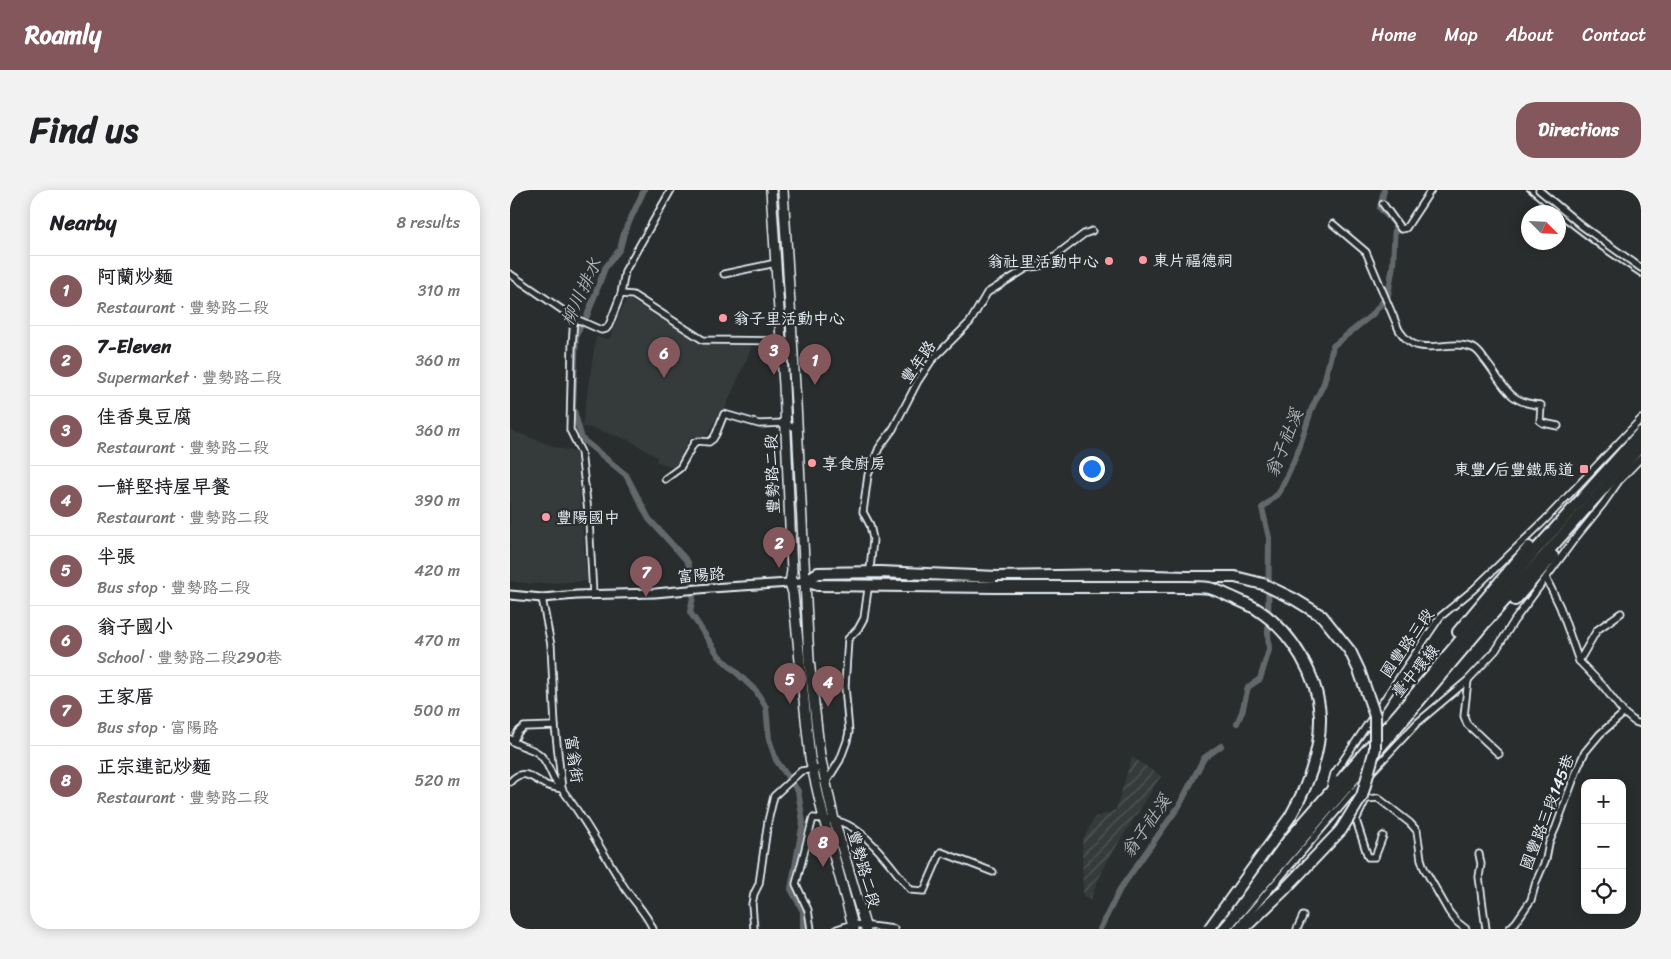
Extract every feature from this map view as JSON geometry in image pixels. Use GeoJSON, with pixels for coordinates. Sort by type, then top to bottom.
{"type":"FeatureCollection","features":[{"type":"Feature","properties":{"kind":"highway"},"geometry":{"type":"LineString","coordinates":[[1331,789],[1511,567],[1577,495],[1641,431]]}},
{"type":"Feature","properties":{"kind":"highway","name":"臺中環線"},"geometry":{"type":"LineString","coordinates":[[1209,929],[1400,712],[1535,551],[1641,431]]}},
{"type":"Feature","properties":{"kind":"highway","name":"臺中環線"},"geometry":{"type":"LineString","coordinates":[[1224,929],[1484,624],[1641,446]]}},
{"type":"Feature","properties":{"kind":"highway"},"geometry":{"type":"LineString","coordinates":[[1224,929],[1541,570],[1600,498],[1622,466]]}},
{"type":"Feature","properties":{"kind":"highway"},"geometry":{"type":"LineString","coordinates":[[805,581],[818,585],[997,582],[1117,575],[1235,577],[1263,584],[1322,616],[1338,635],[1359,670],[1375,716],[1374,749],[1362,796],[1341,830],[1283,891],[1243,929]]}},
{"type":"Feature","properties":{"kind":"highway"},"geometry":{"type":"LineString","coordinates":[[997,582],[1210,588],[1259,610],[1284,634],[1302,659],[1317,693],[1320,715],[1318,746],[1310,777],[1285,825],[1209,929]]}},
{"type":"Feature","properties":{"kind":"main road","name":"豐勢路二段"},"geometry":{"type":"LineString","coordinates":[[771,190],[782,340],[792,571],[790,584],[793,593],[824,819],[853,926]]}},
{"type":"Feature","properties":{"kind":"main road","name":"豐勢路二段"},"geometry":{"type":"LineString","coordinates":[[783,190],[817,768],[826,784],[834,820],[865,927]]}},
{"type":"Feature","properties":{"kind":"street"},"geometry":{"type":"LineString","coordinates":[[510,274],[574,318],[601,330],[606,329],[610,325],[622,294],[625,271],[671,190]]}},
{"type":"Feature","properties":{"kind":"street"},"geometry":{"type":"LineString","coordinates":[[1383,204],[1401,229],[1406,228],[1430,190]]}},
{"type":"Feature","properties":{"kind":"street"},"geometry":{"type":"LineString","coordinates":[[1539,190],[1582,226],[1641,268]]}},
{"type":"Feature","properties":{"kind":"street"},"geometry":{"type":"LineString","coordinates":[[1332,224],[1366,252],[1399,330],[1406,339],[1415,345],[1431,347],[1456,345],[1476,349],[1515,398],[1527,404],[1541,405],[1540,421],[1558,426]]}},
{"type":"Feature","properties":{"kind":"street","name":"豐年路"},"geometry":{"type":"LineString","coordinates":[[870,569],[873,536],[863,512],[868,475],[879,448],[893,428],[932,360],[970,322],[987,293],[1028,268],[1043,265],[1084,234],[1092,231]]}},
{"type":"Feature","properties":{"kind":"street"},"geometry":{"type":"LineString","coordinates":[[724,274],[776,264]]}},
{"type":"Feature","properties":{"kind":"street"},"geometry":{"type":"LineString","coordinates":[[622,294],[633,295],[702,340],[793,341]]}},
{"type":"Feature","properties":{"kind":"street"},"geometry":{"type":"LineString","coordinates":[[574,318],[570,430],[581,452],[589,520],[593,595]]}},
{"type":"Feature","properties":{"kind":"street"},"geometry":{"type":"LineString","coordinates":[[665,479],[680,468],[694,443],[698,441],[709,442],[713,439],[724,414],[759,424],[785,423],[798,429]]}},
{"type":"Feature","properties":{"kind":"street","name":"國豐路三段"},"geometry":{"type":"LineString","coordinates":[[1209,929],[1331,789],[1334,774],[1440,617],[1474,589],[1546,519],[1641,419]]}},
{"type":"Feature","properties":{"kind":"street"},"geometry":{"type":"LineString","coordinates":[[1236,929],[1353,792],[1418,723],[1468,680],[1496,650],[1514,621],[1619,481],[1641,458]]}},
{"type":"Feature","properties":{"kind":"street"},"geometry":{"type":"LineString","coordinates":[[1546,578],[1560,608],[1579,661],[1603,686],[1624,713],[1635,722],[1641,724]]}},
{"type":"Feature","properties":{"kind":"street","name":"富陽路"},"geometry":{"type":"LineString","coordinates":[[510,595],[542,598],[655,593],[790,584],[805,581]]}},
{"type":"Feature","properties":{"kind":"street"},"geometry":{"type":"LineString","coordinates":[[826,784],[840,760],[849,732],[845,697],[848,639],[858,629],[864,618],[868,588]]}},
{"type":"Feature","properties":{"kind":"street","name":"富翁街"},"geometry":{"type":"LineString","coordinates":[[542,598],[551,645],[555,726],[562,789],[652,929]]}},
{"type":"Feature","properties":{"kind":"street"},"geometry":{"type":"LineString","coordinates":[[1579,661],[1596,630],[1621,613]]}},
{"type":"Feature","properties":{"kind":"street"},"geometry":{"type":"LineString","coordinates":[[1468,680],[1464,716],[1467,724],[1499,754]]}},
{"type":"Feature","properties":{"kind":"street","name":"國豐路三段145巷"},"geometry":{"type":"LineString","coordinates":[[1509,929],[1531,900],[1546,859],[1549,843],[1585,752],[1600,734],[1624,713]]}},
{"type":"Feature","properties":{"kind":"street"},"geometry":{"type":"LineString","coordinates":[[555,726],[524,727],[511,740],[539,754],[562,789]]}},
{"type":"Feature","properties":{"kind":"street"},"geometry":{"type":"LineString","coordinates":[[754,929],[752,904],[759,884],[774,796],[790,779],[801,771],[817,768]]}},
{"type":"Feature","properties":{"kind":"street"},"geometry":{"type":"LineString","coordinates":[[510,782],[515,776],[523,774],[536,778],[547,786],[562,789]]}},
{"type":"Feature","properties":{"kind":"street"},"geometry":{"type":"LineString","coordinates":[[1353,792],[1366,800],[1378,798],[1410,823],[1417,832],[1424,868],[1450,912],[1457,922],[1466,929]]}},
{"type":"Feature","properties":{"kind":"street"},"geometry":{"type":"LineString","coordinates":[[1366,800],[1356,820],[1368,858],[1375,857],[1383,836]]}},
{"type":"Feature","properties":{"kind":"street"},"geometry":{"type":"LineString","coordinates":[[811,929],[808,910],[796,884],[813,818],[834,820],[849,825],[870,841],[911,890],[924,891],[941,852],[993,872]]}},
{"type":"Feature","properties":{"kind":"street"},"geometry":{"type":"LineString","coordinates":[[1479,854],[1481,864],[1479,877],[1486,929]]}},
{"type":"Feature","properties":{"kind":"street"},"geometry":{"type":"LineString","coordinates":[[1297,929],[1303,916]]}},
{"type":"Feature","properties":{"kind":"street"},"geometry":{"type":"LineString","coordinates":[[837,929],[853,926],[894,929]]}},
{"type":"Feature","properties":{"kind":"shaded area"},"geometry":{"type":"Polygon","coordinates":[[[627,298],[699,342],[749,342],[751,349],[725,408],[719,413],[707,436],[690,437],[676,469],[656,461],[657,457],[629,440],[593,428],[582,427],[596,337],[609,339],[627,298]]]}},
{"type":"Feature","properties":{"kind":"shaded area","name":"豐陽國中"},"geometry":{"type":"Polygon","coordinates":[[[510,430],[558,448],[576,452],[587,581],[533,584],[510,581],[510,430]]]}},
{"type":"Feature","properties":{"kind":"shaded area"},"geometry":{"type":"Polygon","coordinates":[[[1132,757],[1161,776],[1105,865],[1090,900],[1083,896],[1082,841],[1095,817],[1116,810],[1132,757]]]}},
{"type":"Feature","properties":{"kind":"waterway","name":"柳川排水"},"geometry":{"type":"LineString","coordinates":[[644,190],[624,233],[620,249],[605,268],[587,316],[576,334],[573,407],[582,439],[626,475],[649,519],[688,562],[694,592],[690,612],[719,656],[756,691],[766,707],[769,739],[776,760],[798,791],[803,822],[791,889],[803,911],[803,929]]}},
{"type":"Feature","properties":{"kind":"waterway","name":"翁子社溪"},"geometry":{"type":"LineString","coordinates":[[1237,723],[1242,712],[1248,687],[1260,679],[1269,650],[1269,538],[1262,508],[1279,493],[1297,454],[1312,408],[1324,383],[1333,346],[1373,314],[1388,295],[1393,265],[1395,224],[1380,208],[1384,190]]}},
{"type":"Feature","properties":{"kind":"waterway","name":"翁子社溪"},"geometry":{"type":"LineString","coordinates":[[1100,929],[1120,889],[1179,806],[1204,758],[1221,746]]}},
{"type":"Feature","properties":{"kind":"railway"},"geometry":{"type":"LineString","coordinates":[[1527,190],[1545,205]]}},
{"type":"Feature","properties":{"kind":"railway"},"geometry":{"type":"LineString","coordinates":[[1566,223],[1641,277]]}},
{"type":"Feature","properties":{"kind":"place","name":"東片福德祠"},"geometry":{"type":"Point","coordinates":[1143,260]}},
{"type":"Feature","properties":{"kind":"place","name":"翁社里活動中心"},"geometry":{"type":"Point","coordinates":[1109,261]}},
{"type":"Feature","properties":{"kind":"place","name":"翁子里活動中心"},"geometry":{"type":"Point","coordinates":[723,318]}},
{"type":"Feature","properties":{"kind":"place","name":"佳香臭豆腐"},"geometry":{"type":"Point","coordinates":[774,375]}},
{"type":"Feature","properties":{"kind":"place","name":"翁子國小"},"geometry":{"type":"Point","coordinates":[664,378]}},
{"type":"Feature","properties":{"kind":"place","name":"阿蘭炒麵"},"geometry":{"type":"Point","coordinates":[815,385]}},
{"type":"Feature","properties":{"kind":"place","name":"享食廚房"},"geometry":{"type":"Point","coordinates":[812,463]}},
{"type":"Feature","properties":{"kind":"place","name":"東豐/后豐鐵馬道"},"geometry":{"type":"Point","coordinates":[1584,469]}},
{"type":"Feature","properties":{"kind":"place","name":"豐陽國中"},"geometry":{"type":"Point","coordinates":[546,517]}},
{"type":"Feature","properties":{"kind":"place","name":"7-Eleven"},"geometry":{"type":"Point","coordinates":[779,568]}},
{"type":"Feature","properties":{"kind":"place","name":"王家厝"},"geometry":{"type":"Point","coordinates":[646,597]}},
{"type":"Feature","properties":{"kind":"place","name":"半張"},"geometry":{"type":"Point","coordinates":[790,704]}},
{"type":"Feature","properties":{"kind":"place","name":"一鮮堅持屋早餐"},"geometry":{"type":"Point","coordinates":[828,707]}},
{"type":"Feature","properties":{"kind":"place","name":"正宗連記炒麵"},"geometry":{"type":"Point","coordinates":[823,867]}}]}
